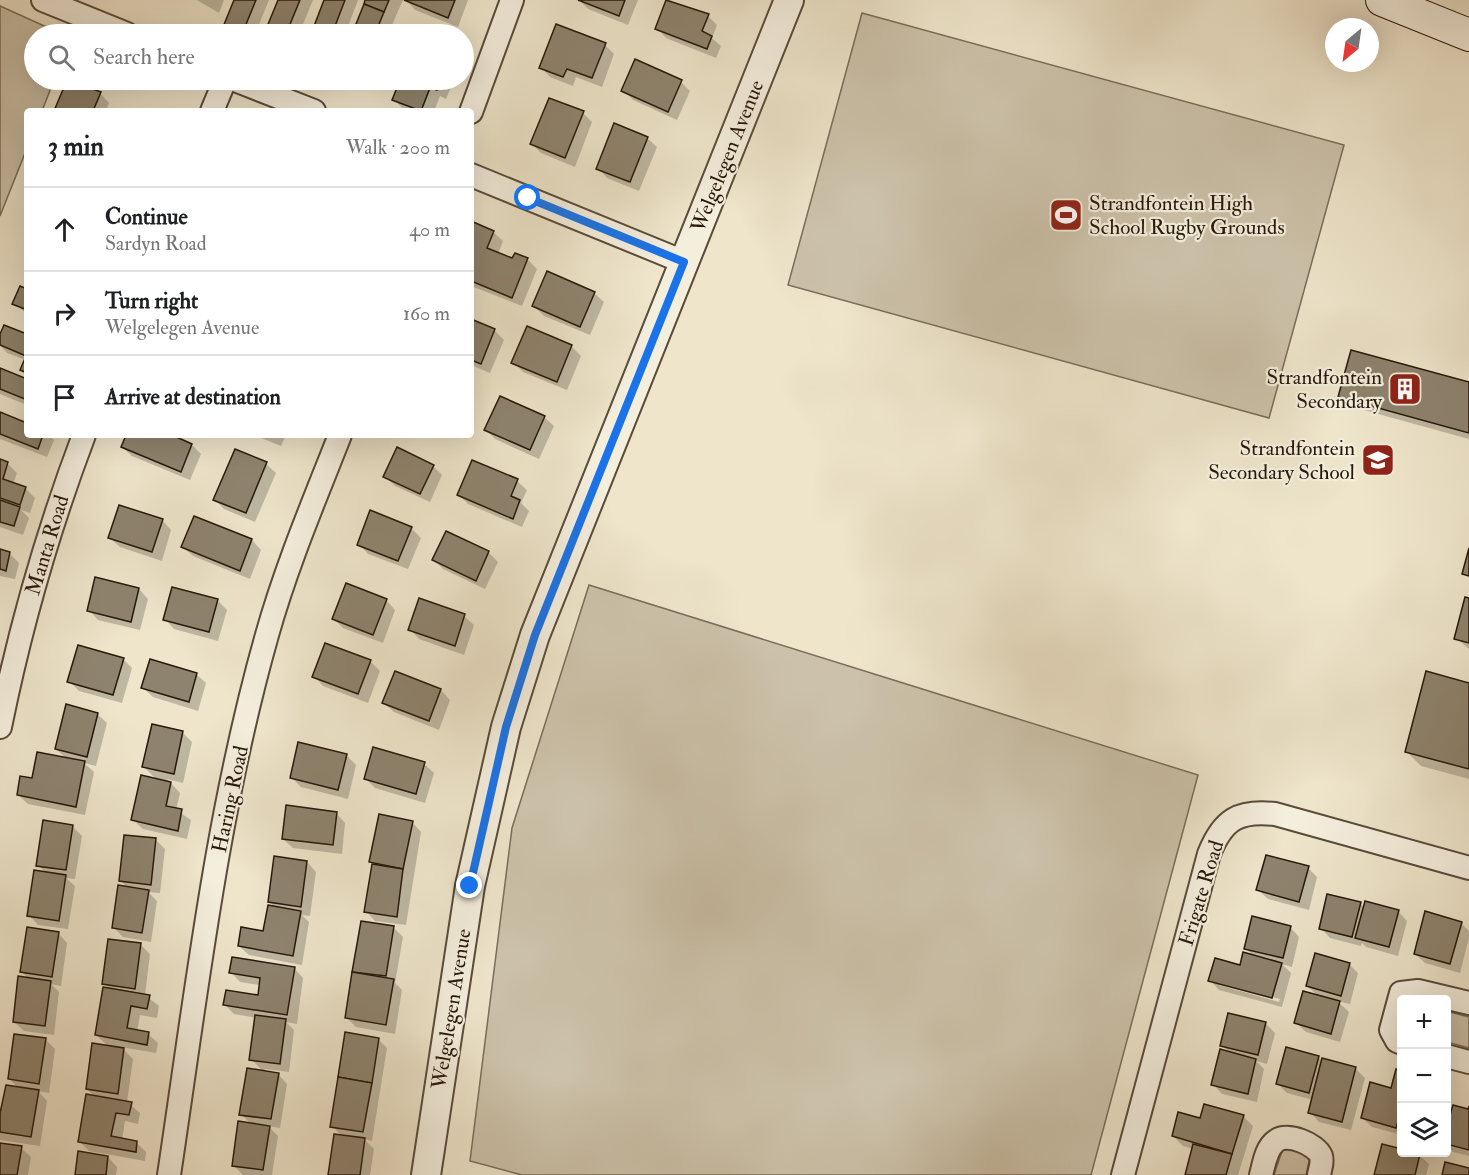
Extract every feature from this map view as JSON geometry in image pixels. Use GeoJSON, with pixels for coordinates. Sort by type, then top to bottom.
{"type":"FeatureCollection","features":[{"type":"Feature","properties":{"kind":"main road"},"geometry":{"type":"LineString","coordinates":[[1382,0],[1469,35]]}},
{"type":"Feature","properties":{"kind":"street"},"geometry":{"type":"LineString","coordinates":[[43,0],[102,24]]}},
{"type":"Feature","properties":{"kind":"street"},"geometry":{"type":"LineString","coordinates":[[472,108],[512,0]]}},
{"type":"Feature","properties":{"kind":"street","name":"Welgelegen Avenue"},"geometry":{"type":"LineString","coordinates":[[426,1175],[470,886],[506,727],[535,635],[789,0]]}},
{"type":"Feature","properties":{"kind":"street"},"geometry":{"type":"LineString","coordinates":[[213,108],[221,90]]}},
{"type":"Feature","properties":{"kind":"street"},"geometry":{"type":"LineString","coordinates":[[260,90],[306,108]]}},
{"type":"Feature","properties":{"kind":"street"},"geometry":{"type":"LineString","coordinates":[[474,176],[684,262]]}},
{"type":"Feature","properties":{"kind":"street","name":"Manta Road"},"geometry":{"type":"LineString","coordinates":[[0,727],[14,661],[39,566],[83,438]]}},
{"type":"Feature","properties":{"kind":"street","name":"Haring Road"},"geometry":{"type":"LineString","coordinates":[[169,1175],[216,864],[253,689],[267,633],[285,579],[339,438]]}},
{"type":"Feature","properties":{"kind":"street","name":"Frigate Road"},"geometry":{"type":"LineString","coordinates":[[1123,1175],[1209,854],[1217,835],[1227,823],[1239,815],[1257,812],[1275,814],[1469,868]]}},
{"type":"Feature","properties":{"kind":"street"},"geometry":{"type":"LineString","coordinates":[[1400,995],[1401,993],[1418,991],[1435,995]]}},
{"type":"Feature","properties":{"kind":"street"},"geometry":{"type":"LineString","coordinates":[[1451,999],[1469,1003]]}},
{"type":"Feature","properties":{"kind":"street"},"geometry":{"type":"LineString","coordinates":[[1397,1008],[1391,1030],[1397,1041]]}},
{"type":"Feature","properties":{"kind":"street"},"geometry":{"type":"LineString","coordinates":[[1451,1057],[1469,1062]]}},
{"type":"Feature","properties":{"kind":"street"},"geometry":{"type":"LineString","coordinates":[[1261,1175],[1268,1151],[1277,1139],[1286,1137],[1314,1147],[1322,1163],[1319,1175]]}},
{"type":"Feature","properties":{"kind":"shaded area"},"geometry":{"type":"Polygon","coordinates":[[[0,6],[40,24],[24,24],[24,90],[50,90],[43,108],[24,108],[24,156],[0,216],[0,6]]]}},
{"type":"Feature","properties":{"kind":"shaded area","name":"Strandfontein High School Rugby Grounds"},"geometry":{"type":"Polygon","coordinates":[[[862,13],[1344,145],[1269,418],[788,285],[862,13]]]}},
{"type":"Feature","properties":{"kind":"shaded area"},"geometry":{"type":"Polygon","coordinates":[[[589,585],[1198,775],[1091,1175],[522,1175],[470,1161],[512,828],[589,585]]]}},
{"type":"Feature","properties":{"kind":"shaded area"},"geometry":{"type":"Polygon","coordinates":[[[1451,1012],[1469,1017],[1469,1048],[1451,1043],[1451,1012]]]}},
{"type":"Feature","properties":{"kind":"shaded area"},"geometry":{"type":"Polygon","coordinates":[[[1289,1147],[1310,1157],[1306,1175],[1274,1175],[1283,1148],[1289,1147]]]}},
{"type":"Feature","properties":{"kind":"building"},"geometry":{"type":"Polygon","coordinates":[[[234,0],[256,0],[246,24],[224,24],[234,0]]]}},
{"type":"Feature","properties":{"kind":"building"},"geometry":{"type":"Polygon","coordinates":[[[278,0],[300,0],[290,24],[268,24],[278,0]]]}},
{"type":"Feature","properties":{"kind":"building"},"geometry":{"type":"Polygon","coordinates":[[[324,0],[345,0],[336,24],[315,24],[324,0]]]}},
{"type":"Feature","properties":{"kind":"building"},"geometry":{"type":"Polygon","coordinates":[[[365,0],[389,0],[384,12],[364,4],[365,0]]]}},
{"type":"Feature","properties":{"kind":"building"},"geometry":{"type":"Polygon","coordinates":[[[404,0],[455,0],[448,18],[404,0]]]}},
{"type":"Feature","properties":{"kind":"building"},"geometry":{"type":"Polygon","coordinates":[[[578,0],[625,0],[619,16],[578,0]]]}},
{"type":"Feature","properties":{"kind":"building"},"geometry":{"type":"Polygon","coordinates":[[[666,0],[709,14],[702,31],[712,36],[707,49],[655,29],[666,0]]]}},
{"type":"Feature","properties":{"kind":"building"},"geometry":{"type":"Polygon","coordinates":[[[364,4],[384,12],[379,24],[356,24],[364,4]]]}},
{"type":"Feature","properties":{"kind":"building"},"geometry":{"type":"Polygon","coordinates":[[[556,24],[606,43],[592,78],[567,69],[563,77],[539,68],[556,24]]]}},
{"type":"Feature","properties":{"kind":"building"},"geometry":{"type":"Polygon","coordinates":[[[635,59],[682,80],[668,112],[621,91],[635,59]]]}},
{"type":"Feature","properties":{"kind":"building"},"geometry":{"type":"Polygon","coordinates":[[[63,90],[101,92],[94,108],[55,108],[63,90]]]}},
{"type":"Feature","properties":{"kind":"building"},"geometry":{"type":"Polygon","coordinates":[[[396,90],[429,90],[422,108],[413,108],[392,100],[396,90]]]}},
{"type":"Feature","properties":{"kind":"building"},"geometry":{"type":"Polygon","coordinates":[[[549,98],[584,111],[565,158],[530,144],[549,98]]]}},
{"type":"Feature","properties":{"kind":"building"},"geometry":{"type":"Polygon","coordinates":[[[614,123],[648,137],[630,182],[596,169],[614,123]]]}},
{"type":"Feature","properties":{"kind":"building"},"geometry":{"type":"Polygon","coordinates":[[[474,222],[494,231],[487,248],[512,258],[515,253],[528,258],[512,298],[474,282],[474,222]]]}},
{"type":"Feature","properties":{"kind":"building"},"geometry":{"type":"Polygon","coordinates":[[[547,271],[595,292],[580,327],[532,306],[547,271]]]}},
{"type":"Feature","properties":{"kind":"building"},"geometry":{"type":"Polygon","coordinates":[[[20,286],[24,288],[24,309],[12,304],[20,286]]]}},
{"type":"Feature","properties":{"kind":"building"},"geometry":{"type":"Polygon","coordinates":[[[474,320],[495,329],[481,364],[474,361],[474,320]]]}},
{"type":"Feature","properties":{"kind":"building"},"geometry":{"type":"Polygon","coordinates":[[[4,325],[24,333],[24,355],[0,345],[0,334],[4,325]]]}},
{"type":"Feature","properties":{"kind":"building"},"geometry":{"type":"Polygon","coordinates":[[[527,326],[572,345],[557,382],[511,363],[527,326]]]}},
{"type":"Feature","properties":{"kind":"building","name":"Strandfontein Secondary"},"geometry":{"type":"Polygon","coordinates":[[[1351,350],[1469,382],[1469,433],[1338,397],[1351,350]]]}},
{"type":"Feature","properties":{"kind":"building"},"geometry":{"type":"Polygon","coordinates":[[[0,368],[24,378],[24,399],[0,389],[0,368]]]}},
{"type":"Feature","properties":{"kind":"building"},"geometry":{"type":"Polygon","coordinates":[[[500,396],[545,416],[530,450],[484,430],[500,396]]]}},
{"type":"Feature","properties":{"kind":"building"},"geometry":{"type":"Polygon","coordinates":[[[0,412],[24,422],[24,438],[42,438],[38,449],[0,434],[0,412]]]}},
{"type":"Feature","properties":{"kind":"building"},"geometry":{"type":"Polygon","coordinates":[[[125,438],[179,438],[192,444],[181,472],[121,447],[125,438]]]}},
{"type":"Feature","properties":{"kind":"building"},"geometry":{"type":"Polygon","coordinates":[[[397,447],[434,465],[420,494],[383,477],[397,447]]]}},
{"type":"Feature","properties":{"kind":"building"},"geometry":{"type":"Polygon","coordinates":[[[235,449],[267,462],[246,513],[213,500],[235,449]]]}},
{"type":"Feature","properties":{"kind":"building"},"geometry":{"type":"Polygon","coordinates":[[[0,459],[8,462],[3,479],[26,487],[20,505],[0,498],[0,459]]]}},
{"type":"Feature","properties":{"kind":"building"},"geometry":{"type":"Polygon","coordinates":[[[472,460],[518,479],[511,496],[520,500],[513,519],[457,495],[472,460]]]}},
{"type":"Feature","properties":{"kind":"building"},"geometry":{"type":"Polygon","coordinates":[[[0,500],[20,507],[14,526],[0,522],[0,500]]]}},
{"type":"Feature","properties":{"kind":"building"},"geometry":{"type":"Polygon","coordinates":[[[119,505],[163,519],[152,552],[108,538],[119,505]]]}},
{"type":"Feature","properties":{"kind":"building"},"geometry":{"type":"Polygon","coordinates":[[[370,510],[412,527],[398,561],[357,545],[370,510]]]}},
{"type":"Feature","properties":{"kind":"building"},"geometry":{"type":"Polygon","coordinates":[[[194,516],[252,539],[240,571],[181,547],[194,516]]]}},
{"type":"Feature","properties":{"kind":"building"},"geometry":{"type":"Polygon","coordinates":[[[446,531],[489,551],[476,581],[432,560],[446,531]]]}},
{"type":"Feature","properties":{"kind":"building"},"geometry":{"type":"Polygon","coordinates":[[[1469,548],[1469,576],[1462,574],[1469,548]]]}},
{"type":"Feature","properties":{"kind":"building"},"geometry":{"type":"Polygon","coordinates":[[[0,549],[10,552],[6,571],[0,569],[0,549]]]}},
{"type":"Feature","properties":{"kind":"building"},"geometry":{"type":"Polygon","coordinates":[[[95,577],[139,588],[131,622],[87,611],[95,577]]]}},
{"type":"Feature","properties":{"kind":"building"},"geometry":{"type":"Polygon","coordinates":[[[346,583],[387,599],[373,635],[332,619],[346,583]]]}},
{"type":"Feature","properties":{"kind":"building"},"geometry":{"type":"Polygon","coordinates":[[[172,587],[218,599],[209,632],[163,620],[172,587]]]}},
{"type":"Feature","properties":{"kind":"building"},"geometry":{"type":"Polygon","coordinates":[[[1465,597],[1469,598],[1469,643],[1454,639],[1465,597]]]}},
{"type":"Feature","properties":{"kind":"building"},"geometry":{"type":"Polygon","coordinates":[[[419,598],[465,614],[455,646],[408,630],[419,598]]]}},
{"type":"Feature","properties":{"kind":"building"},"geometry":{"type":"Polygon","coordinates":[[[325,643],[371,660],[358,694],[312,677],[325,643]]]}},
{"type":"Feature","properties":{"kind":"building"},"geometry":{"type":"Polygon","coordinates":[[[78,645],[124,658],[113,695],[67,682],[78,645]]]}},
{"type":"Feature","properties":{"kind":"building"},"geometry":{"type":"Polygon","coordinates":[[[150,659],[197,673],[189,702],[141,688],[150,659]]]}},
{"type":"Feature","properties":{"kind":"building"},"geometry":{"type":"Polygon","coordinates":[[[395,671],[441,689],[429,721],[382,703],[395,671]]]}},
{"type":"Feature","properties":{"kind":"building"},"geometry":{"type":"Polygon","coordinates":[[[1426,671],[1469,683],[1469,769],[1405,752],[1426,671]]]}},
{"type":"Feature","properties":{"kind":"building"},"geometry":{"type":"Polygon","coordinates":[[[66,704],[98,713],[87,757],[55,749],[66,704]]]}},
{"type":"Feature","properties":{"kind":"building"},"geometry":{"type":"Polygon","coordinates":[[[152,724],[183,731],[174,774],[142,767],[152,724]]]}},
{"type":"Feature","properties":{"kind":"building"},"geometry":{"type":"Polygon","coordinates":[[[298,742],[347,754],[338,790],[290,778],[298,742]]]}},
{"type":"Feature","properties":{"kind":"building"},"geometry":{"type":"Polygon","coordinates":[[[373,747],[425,762],[416,794],[364,779],[373,747]]]}},
{"type":"Feature","properties":{"kind":"building"},"geometry":{"type":"Polygon","coordinates":[[[37,752],[85,761],[76,807],[17,795],[20,776],[32,778],[37,752]]]}},
{"type":"Feature","properties":{"kind":"building"},"geometry":{"type":"Polygon","coordinates":[[[141,775],[171,782],[166,806],[182,809],[178,831],[131,820],[141,775]]]}},
{"type":"Feature","properties":{"kind":"building"},"geometry":{"type":"Polygon","coordinates":[[[286,805],[337,812],[333,845],[282,839],[286,805]]]}},
{"type":"Feature","properties":{"kind":"building"},"geometry":{"type":"Polygon","coordinates":[[[379,814],[413,821],[403,869],[369,862],[379,814]]]}},
{"type":"Feature","properties":{"kind":"building"},"geometry":{"type":"Polygon","coordinates":[[[43,820],[73,825],[66,870],[36,866],[43,820]]]}},
{"type":"Feature","properties":{"kind":"building"},"geometry":{"type":"Polygon","coordinates":[[[124,835],[156,838],[151,885],[119,881],[124,835]]]}},
{"type":"Feature","properties":{"kind":"building"},"geometry":{"type":"Polygon","coordinates":[[[1266,855],[1309,866],[1299,902],[1256,890],[1266,855]]]}},
{"type":"Feature","properties":{"kind":"building"},"geometry":{"type":"Polygon","coordinates":[[[274,856],[307,861],[301,907],[268,902],[274,856]]]}},
{"type":"Feature","properties":{"kind":"building"},"geometry":{"type":"Polygon","coordinates":[[[372,864],[403,869],[397,917],[364,912],[372,864]]]}},
{"type":"Feature","properties":{"kind":"building"},"geometry":{"type":"Polygon","coordinates":[[[34,870],[66,875],[59,921],[27,916],[34,870]]]}},
{"type":"Feature","properties":{"kind":"building"},"geometry":{"type":"Polygon","coordinates":[[[118,885],[149,890],[142,933],[112,928],[118,885]]]}},
{"type":"Feature","properties":{"kind":"building"},"geometry":{"type":"Polygon","coordinates":[[[1327,894],[1361,902],[1352,937],[1319,929],[1327,894]]]}},
{"type":"Feature","properties":{"kind":"building"},"geometry":{"type":"Polygon","coordinates":[[[1365,901],[1399,910],[1389,947],[1355,938],[1365,901]]]}},
{"type":"Feature","properties":{"kind":"building"},"geometry":{"type":"Polygon","coordinates":[[[268,905],[301,911],[293,956],[238,946],[241,927],[263,931],[268,905]]]}},
{"type":"Feature","properties":{"kind":"building"},"geometry":{"type":"Polygon","coordinates":[[[1425,911],[1462,922],[1450,964],[1414,954],[1425,911]]]}},
{"type":"Feature","properties":{"kind":"building"},"geometry":{"type":"Polygon","coordinates":[[[1252,916],[1291,926],[1283,958],[1244,949],[1252,916]]]}},
{"type":"Feature","properties":{"kind":"building"},"geometry":{"type":"Polygon","coordinates":[[[361,921],[394,926],[386,976],[352,972],[361,921]]]}},
{"type":"Feature","properties":{"kind":"building"},"geometry":{"type":"Polygon","coordinates":[[[27,927],[59,932],[52,977],[20,972],[27,927]]]}},
{"type":"Feature","properties":{"kind":"building"},"geometry":{"type":"Polygon","coordinates":[[[108,939],[141,943],[135,989],[102,984],[108,939]]]}},
{"type":"Feature","properties":{"kind":"building"},"geometry":{"type":"Polygon","coordinates":[[[1243,952],[1282,963],[1272,998],[1208,981],[1215,958],[1240,965],[1243,952]]]}},
{"type":"Feature","properties":{"kind":"building"},"geometry":{"type":"Polygon","coordinates":[[[1315,953],[1350,963],[1341,996],[1306,986],[1315,953]]]}},
{"type":"Feature","properties":{"kind":"building"},"geometry":{"type":"Polygon","coordinates":[[[232,957],[295,967],[287,1015],[223,1005],[226,990],[258,995],[260,978],[229,973],[232,957]]]}},
{"type":"Feature","properties":{"kind":"building"},"geometry":{"type":"Polygon","coordinates":[[[352,972],[394,979],[386,1025],[345,1018],[352,972]]]}},
{"type":"Feature","properties":{"kind":"building"},"geometry":{"type":"Polygon","coordinates":[[[18,976],[51,981],[45,1026],[13,1022],[18,976]]]}},
{"type":"Feature","properties":{"kind":"building"},"geometry":{"type":"Polygon","coordinates":[[[103,987],[150,995],[147,1009],[131,1006],[127,1028],[149,1032],[147,1045],[95,1035],[103,987]]]}},
{"type":"Feature","properties":{"kind":"building"},"geometry":{"type":"Polygon","coordinates":[[[1303,991],[1340,1001],[1331,1034],[1294,1023],[1303,991]]]}},
{"type":"Feature","properties":{"kind":"building"},"geometry":{"type":"Polygon","coordinates":[[[1228,1013],[1266,1022],[1258,1055],[1220,1046],[1228,1013]]]}},
{"type":"Feature","properties":{"kind":"building"},"geometry":{"type":"Polygon","coordinates":[[[255,1015],[286,1019],[280,1064],[249,1060],[255,1015]]]}},
{"type":"Feature","properties":{"kind":"building"},"geometry":{"type":"Polygon","coordinates":[[[345,1032],[379,1038],[372,1083],[338,1077],[345,1032]]]}},
{"type":"Feature","properties":{"kind":"building"},"geometry":{"type":"Polygon","coordinates":[[[14,1034],[46,1038],[39,1084],[8,1079],[14,1034]]]}},
{"type":"Feature","properties":{"kind":"building"},"geometry":{"type":"Polygon","coordinates":[[[92,1043],[124,1048],[118,1094],[86,1089],[92,1043]]]}},
{"type":"Feature","properties":{"kind":"building"},"geometry":{"type":"Polygon","coordinates":[[[1286,1047],[1319,1056],[1309,1093],[1276,1084],[1286,1047]]]}},
{"type":"Feature","properties":{"kind":"building"},"geometry":{"type":"Polygon","coordinates":[[[1220,1049],[1256,1059],[1248,1094],[1211,1085],[1220,1049]]]}},
{"type":"Feature","properties":{"kind":"building"},"geometry":{"type":"Polygon","coordinates":[[[1322,1058],[1356,1067],[1342,1122],[1308,1113],[1322,1058]]]}},
{"type":"Feature","properties":{"kind":"building"},"geometry":{"type":"Polygon","coordinates":[[[247,1068],[279,1073],[271,1119],[239,1115],[247,1068]]]}},
{"type":"Feature","properties":{"kind":"building"},"geometry":{"type":"Polygon","coordinates":[[[1396,1069],[1396,1128],[1361,1118],[1370,1082],[1391,1088],[1396,1069]]]}},
{"type":"Feature","properties":{"kind":"building"},"geometry":{"type":"Polygon","coordinates":[[[338,1077],[372,1083],[363,1132],[330,1127],[338,1077]]]}},
{"type":"Feature","properties":{"kind":"building"},"geometry":{"type":"Polygon","coordinates":[[[6,1085],[39,1090],[31,1137],[0,1132],[0,1113],[6,1085]]]}},
{"type":"Feature","properties":{"kind":"building"},"geometry":{"type":"Polygon","coordinates":[[[86,1094],[132,1102],[129,1115],[116,1113],[111,1136],[137,1141],[136,1152],[78,1142],[86,1094]]]}},
{"type":"Feature","properties":{"kind":"building"},"geometry":{"type":"Polygon","coordinates":[[[1204,1104],[1244,1115],[1232,1154],[1172,1136],[1178,1112],[1200,1118],[1204,1104]]]}},
{"type":"Feature","properties":{"kind":"building"},"geometry":{"type":"Polygon","coordinates":[[[1453,1105],[1468,1109],[1469,1106],[1469,1150],[1451,1145],[1453,1105]]]}},
{"type":"Feature","properties":{"kind":"building"},"geometry":{"type":"Polygon","coordinates":[[[238,1121],[270,1126],[263,1170],[232,1166],[238,1121]]]}},
{"type":"Feature","properties":{"kind":"building"},"geometry":{"type":"Polygon","coordinates":[[[334,1134],[365,1138],[360,1175],[328,1175],[334,1134]]]}},
{"type":"Feature","properties":{"kind":"building"},"geometry":{"type":"Polygon","coordinates":[[[0,1143],[22,1146],[17,1175],[0,1175],[0,1143]]]}},
{"type":"Feature","properties":{"kind":"building"},"geometry":{"type":"Polygon","coordinates":[[[1193,1144],[1232,1154],[1226,1175],[1185,1175],[1193,1144]]]}},
{"type":"Feature","properties":{"kind":"building"},"geometry":{"type":"Polygon","coordinates":[[[1382,1144],[1397,1148],[1397,1157],[1419,1157],[1415,1175],[1374,1175],[1382,1144]]]}},
{"type":"Feature","properties":{"kind":"building"},"geometry":{"type":"Polygon","coordinates":[[[78,1151],[108,1156],[106,1175],[75,1175],[78,1151]]]}},
{"type":"Feature","properties":{"kind":"building"},"geometry":{"type":"Polygon","coordinates":[[[1445,1162],[1469,1168],[1469,1175],[1442,1175],[1445,1162]]]}},
{"type":"Feature","properties":{"kind":"place","name":"Strandfontein High School Rugby Grounds"},"geometry":{"type":"Point","coordinates":[1066,215]}},
{"type":"Feature","properties":{"kind":"place","name":"Strandfontein Secondary"},"geometry":{"type":"Point","coordinates":[1405,389]}},
{"type":"Feature","properties":{"kind":"place","name":"Strandfontein Secondary School"},"geometry":{"type":"Point","coordinates":[1378,460]}},
{"type":"Feature","properties":{"kind":"route"},"geometry":{"type":"LineString","coordinates":[[470,886],[506,727],[535,635],[684,262],[528,198]]}}]}
